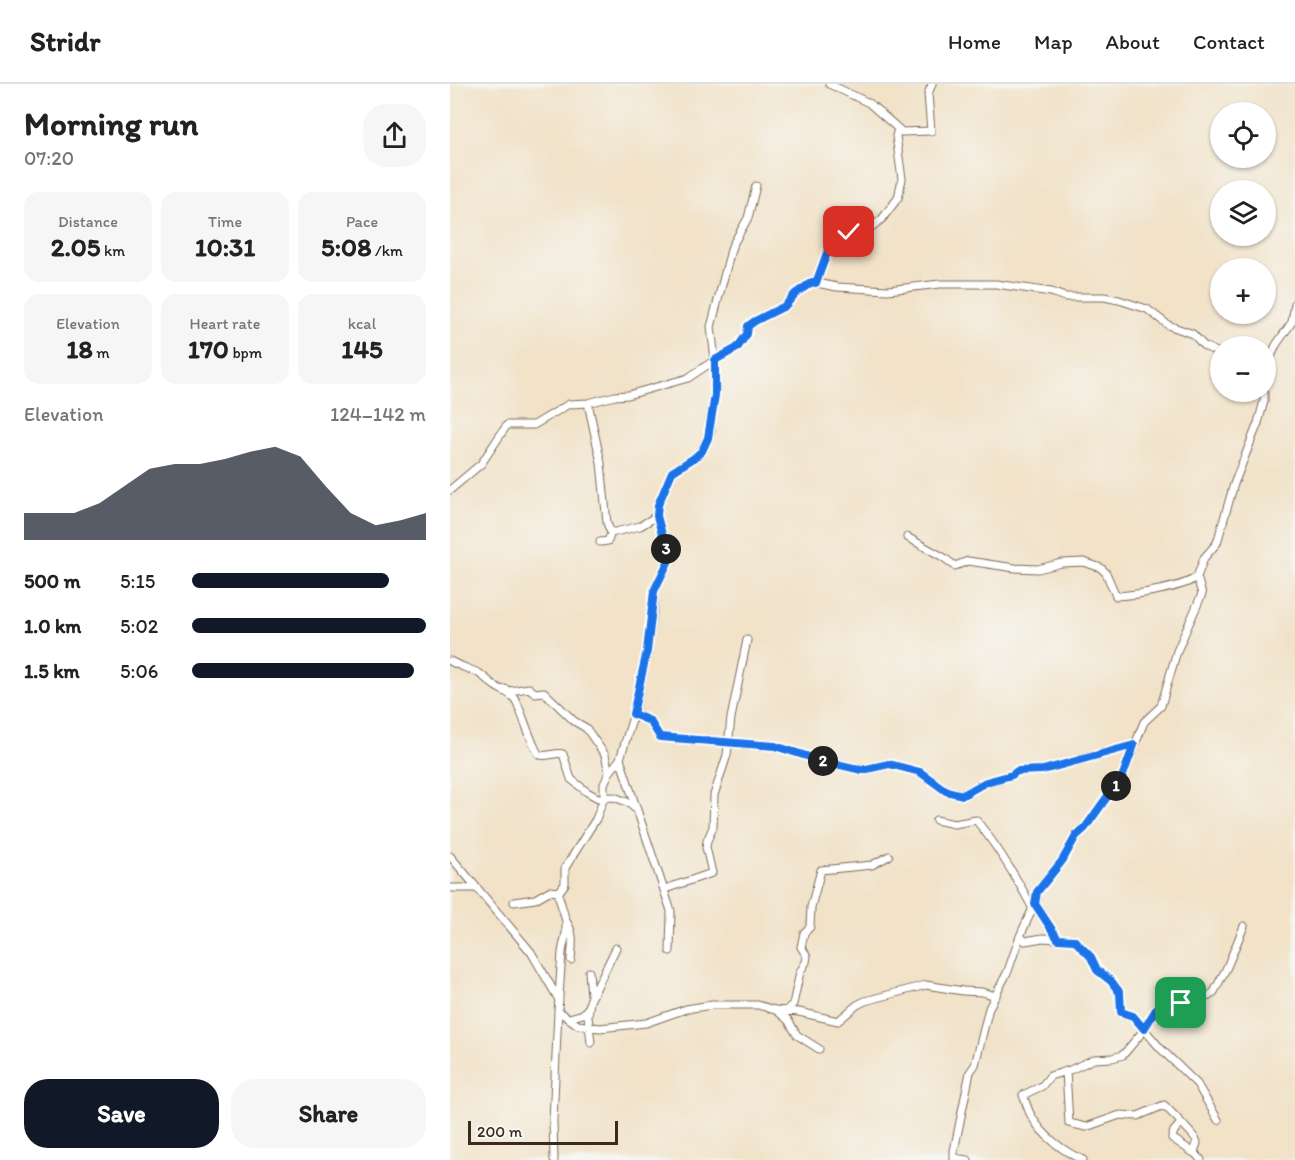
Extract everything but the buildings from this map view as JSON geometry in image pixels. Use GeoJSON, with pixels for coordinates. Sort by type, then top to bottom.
{"type":"FeatureCollection","features":[{"type":"Feature","properties":{"kind":"street"},"geometry":{"type":"LineString","coordinates":[[829,84],[869,103],[902,132],[914,133],[931,132],[928,94],[932,84]]}},
{"type":"Feature","properties":{"kind":"street"},"geometry":{"type":"LineString","coordinates":[[816,283],[831,242],[849,232],[869,229],[882,219],[898,198],[902,179],[896,136],[898,129]]}},
{"type":"Feature","properties":{"kind":"street"},"geometry":{"type":"LineString","coordinates":[[571,960],[573,937],[566,921],[559,892],[565,884],[565,868],[596,819],[604,798],[604,784],[620,759],[633,714],[647,651],[654,591],[669,560],[657,516],[658,505],[672,472],[699,454],[711,430],[710,420],[715,395],[715,360],[711,327],[732,246],[748,218],[756,186]]}},
{"type":"Feature","properties":{"kind":"street"},"geometry":{"type":"LineString","coordinates":[[450,490],[481,464],[507,425],[534,425],[569,404],[588,403],[628,395],[688,378],[737,348],[747,334],[748,326],[785,306],[812,282],[837,287],[888,290],[940,284],[996,284],[1051,292],[1065,297],[1104,297],[1146,309],[1168,325],[1193,334],[1204,346],[1210,349]]}},
{"type":"Feature","properties":{"kind":"street"},"geometry":{"type":"LineString","coordinates":[[1276,345],[1292,322],[1295,303]]}},
{"type":"Feature","properties":{"kind":"street"},"geometry":{"type":"LineString","coordinates":[[907,537],[943,556],[955,566],[968,561],[1038,569],[1062,563],[1084,562],[1101,568],[1116,596],[1189,583],[1197,577],[1204,558],[1217,543],[1234,484],[1264,402]]}},
{"type":"Feature","properties":{"kind":"street"},"geometry":{"type":"LineString","coordinates":[[588,403],[601,463],[607,523],[611,533],[608,541],[600,542]]}},
{"type":"Feature","properties":{"kind":"street"},"geometry":{"type":"LineString","coordinates":[[611,533],[640,526],[657,516]]}},
{"type":"Feature","properties":{"kind":"street"},"geometry":{"type":"LineString","coordinates":[[968,1160],[954,1159],[970,1072],[975,1065],[989,1008],[1008,971],[1037,892],[1062,861],[1076,836],[1085,828],[1112,790],[1120,783],[1144,722],[1161,706],[1177,651],[1202,594],[1197,577]]}},
{"type":"Feature","properties":{"kind":"street"},"geometry":{"type":"LineString","coordinates":[[665,889],[712,873],[706,847],[707,840],[713,827],[714,795],[729,743],[731,718],[747,640]]}},
{"type":"Feature","properties":{"kind":"street"},"geometry":{"type":"LineString","coordinates":[[450,661],[479,673],[515,700],[538,753],[542,755],[563,754],[571,779],[587,792],[598,798],[614,798],[627,802],[637,810]]}},
{"type":"Feature","properties":{"kind":"street"},"geometry":{"type":"LineString","coordinates":[[494,686],[510,691],[529,688],[535,693],[544,692],[574,721],[586,728],[605,755],[609,773]]}},
{"type":"Feature","properties":{"kind":"street"},"geometry":{"type":"LineString","coordinates":[[633,714],[650,721],[660,737],[775,746],[862,770],[889,764],[920,772],[946,791],[963,795],[986,782],[1012,775],[1017,771],[1043,770],[1134,745]]}},
{"type":"Feature","properties":{"kind":"street"},"geometry":{"type":"LineString","coordinates":[[620,759],[671,911],[670,951]]}},
{"type":"Feature","properties":{"kind":"street"},"geometry":{"type":"LineString","coordinates":[[936,820],[954,824],[976,820],[998,848],[1012,874],[1018,879],[1058,939]]}},
{"type":"Feature","properties":{"kind":"street"},"geometry":{"type":"LineString","coordinates":[[450,856],[531,952],[559,1000]]}},
{"type":"Feature","properties":{"kind":"street"},"geometry":{"type":"LineString","coordinates":[[786,1010],[794,1004],[800,972],[807,962],[807,956],[801,947],[804,933],[810,927],[811,907],[821,870],[872,865],[889,856]]}},
{"type":"Feature","properties":{"kind":"street"},"geometry":{"type":"LineString","coordinates":[[450,888],[476,888]]}},
{"type":"Feature","properties":{"kind":"street"},"geometry":{"type":"LineString","coordinates":[[514,902],[536,899],[549,891],[559,892]]}},
{"type":"Feature","properties":{"kind":"street"},"geometry":{"type":"LineString","coordinates":[[554,1160],[553,1121],[558,1011],[566,921]]}},
{"type":"Feature","properties":{"kind":"street"},"geometry":{"type":"LineString","coordinates":[[1083,1160],[1052,1140],[1032,1118],[1023,1095],[1042,1086],[1050,1076],[1094,1059],[1123,1055],[1157,1008],[1209,996],[1214,992],[1231,960],[1244,926]]}},
{"type":"Feature","properties":{"kind":"street"},"geometry":{"type":"LineString","coordinates":[[1020,936],[1025,941],[1043,938],[1074,940],[1091,957],[1097,970],[1111,981],[1120,993],[1121,1012],[1133,1016],[1160,1048],[1197,1084],[1218,1120]]}},
{"type":"Feature","properties":{"kind":"street"},"geometry":{"type":"LineString","coordinates":[[569,1018],[583,1014],[616,948]]}},
{"type":"Feature","properties":{"kind":"street"},"geometry":{"type":"LineString","coordinates":[[589,972],[591,1043]]}},
{"type":"Feature","properties":{"kind":"street"},"geometry":{"type":"LineString","coordinates":[[558,1011],[578,1025],[589,1028],[646,1023],[696,1006],[748,1005],[838,1021],[865,1001],[927,985],[996,996]]}},
{"type":"Feature","properties":{"kind":"street"},"geometry":{"type":"LineString","coordinates":[[776,1010],[788,1020],[797,1035],[819,1049]]}},
{"type":"Feature","properties":{"kind":"street"},"geometry":{"type":"LineString","coordinates":[[1066,1071],[1068,1123],[1086,1127],[1119,1115],[1138,1116],[1164,1105],[1195,1138],[1197,1143],[1195,1157]]}},
{"type":"Feature","properties":{"kind":"street"},"geometry":{"type":"LineString","coordinates":[[1181,1123],[1172,1134],[1173,1138],[1195,1157]]}},
{"type":"Feature","properties":{"kind":"route"},"geometry":{"type":"LineString","coordinates":[[849,232],[831,242],[816,283],[812,282],[804,287],[785,306],[748,326],[744,340],[737,348],[715,360],[715,395],[708,438],[702,451],[690,462],[675,469],[669,476],[658,505],[657,516],[669,560],[655,585],[647,651],[633,714],[650,721],[660,737],[775,746],[862,770],[889,764],[920,772],[946,791],[963,795],[986,782],[1012,775],[1017,771],[1043,770],[1134,745],[1120,783],[1112,790],[1085,828],[1076,836],[1062,861],[1037,892],[1035,904],[1058,939],[1074,940],[1091,957],[1097,970],[1111,981],[1120,993],[1121,1012],[1133,1016],[1144,1029],[1157,1008],[1181,1003]]}}]}
